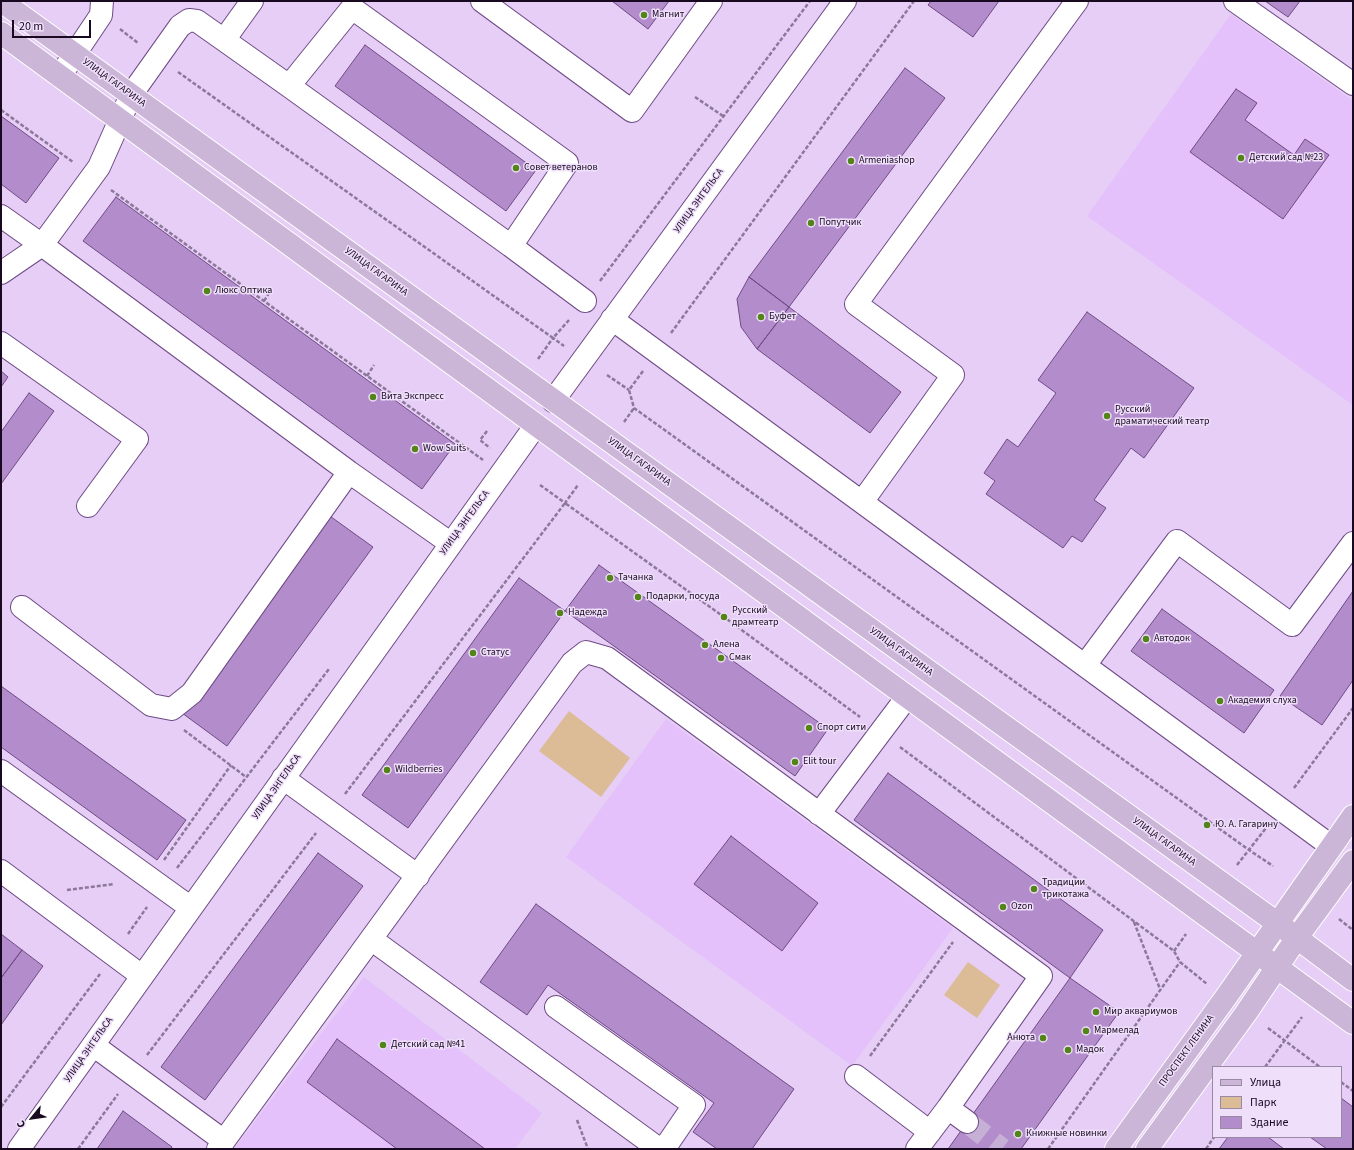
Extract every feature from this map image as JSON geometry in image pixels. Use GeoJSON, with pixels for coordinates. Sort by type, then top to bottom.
{"type":"FeatureCollection","features":[{"type":"Feature","properties":{"kind":"main road","name":"УЛИЦА ГАГАРИНА"},"geometry":{"type":"LineString","coordinates":[[1,1],[1277,923],[1296,939]]}},
{"type":"Feature","properties":{"kind":"main road"},"geometry":{"type":"LineString","coordinates":[[1,33],[1353,1023]]}},
{"type":"Feature","properties":{"kind":"main road"},"geometry":{"type":"LineString","coordinates":[[536,425],[553,401]]}},
{"type":"Feature","properties":{"kind":"main road"},"geometry":{"type":"LineString","coordinates":[[1277,923],[1353,816]]}},
{"type":"Feature","properties":{"kind":"main road"},"geometry":{"type":"LineString","coordinates":[[1147,1149],[1246,1013],[1296,939],[1353,861]]}},
{"type":"Feature","properties":{"kind":"main road","name":"ПРОСПЕКТ ЛЕНИНА"},"geometry":{"type":"LineString","coordinates":[[1116,1149],[1277,923]]}},
{"type":"Feature","properties":{"kind":"main road"},"geometry":{"type":"LineString","coordinates":[[1296,939],[1353,980]]}},
{"type":"Feature","properties":{"kind":"street"},"geometry":{"type":"LineString","coordinates":[[224,40],[252,1]]}},
{"type":"Feature","properties":{"kind":"street"},"geometry":{"type":"LineString","coordinates":[[482,1],[632,112],[711,1]]}},
{"type":"Feature","properties":{"kind":"street","name":"УЛИЦА ЭНГЕЛЬСА"},"geometry":{"type":"LineString","coordinates":[[553,401],[845,1]]}},
{"type":"Feature","properties":{"kind":"street"},"geometry":{"type":"LineString","coordinates":[[862,502],[952,374],[856,304],[1077,1]]}},
{"type":"Feature","properties":{"kind":"street"},"geometry":{"type":"LineString","coordinates":[[1235,1],[1353,84]]}},
{"type":"Feature","properties":{"kind":"street"},"geometry":{"type":"LineString","coordinates":[[60,76],[104,6]]}},
{"type":"Feature","properties":{"kind":"street"},"geometry":{"type":"LineString","coordinates":[[289,86],[352,8],[567,163],[511,246]]}},
{"type":"Feature","properties":{"kind":"street"},"geometry":{"type":"LineString","coordinates":[[1,273],[42,245],[99,167],[130,95],[180,26],[189,20],[197,21],[289,86],[585,301]]}},
{"type":"Feature","properties":{"kind":"street"},"geometry":{"type":"LineString","coordinates":[[1,216],[349,472],[450,543]]}},
{"type":"Feature","properties":{"kind":"street"},"geometry":{"type":"LineString","coordinates":[[612,319],[1331,846]]}},
{"type":"Feature","properties":{"kind":"street"},"geometry":{"type":"LineString","coordinates":[[1,343],[137,439],[88,506]]}},
{"type":"Feature","properties":{"kind":"street","name":"УЛИЦА ЭНГЕЛЬСА"},"geometry":{"type":"LineString","coordinates":[[19,1149],[450,543],[536,425]]}},
{"type":"Feature","properties":{"kind":"street"},"geometry":{"type":"LineString","coordinates":[[22,607],[151,705],[172,709],[192,693],[349,472]]}},
{"type":"Feature","properties":{"kind":"street"},"geometry":{"type":"LineString","coordinates":[[1084,665],[1177,541],[1292,625],[1353,543]]}},
{"type":"Feature","properties":{"kind":"street"},"geometry":{"type":"LineString","coordinates":[[93,1045],[133,1074],[222,1145],[572,663],[586,652],[607,658],[1041,976],[948,1108],[917,1149]]}},
{"type":"Feature","properties":{"kind":"street"},"geometry":{"type":"LineString","coordinates":[[819,814],[907,697]]}},
{"type":"Feature","properties":{"kind":"street"},"geometry":{"type":"LineString","coordinates":[[1,771],[191,908]]}},
{"type":"Feature","properties":{"kind":"street"},"geometry":{"type":"LineString","coordinates":[[283,778],[418,876]]}},
{"type":"Feature","properties":{"kind":"street"},"geometry":{"type":"LineString","coordinates":[[1,871],[142,976]]}},
{"type":"Feature","properties":{"kind":"street"},"geometry":{"type":"LineString","coordinates":[[371,939],[658,1149]]}},
{"type":"Feature","properties":{"kind":"street"},"geometry":{"type":"LineString","coordinates":[[556,1007],[694,1105],[664,1149]]}},
{"type":"Feature","properties":{"kind":"street"},"geometry":{"type":"LineString","coordinates":[[856,1076],[930,1132]]}},
{"type":"Feature","properties":{"kind":"street"},"geometry":{"type":"LineString","coordinates":[[948,1108],[967,1122]]}},
{"type":"Feature","properties":{"kind":"path"},"geometry":{"type":"LineString","coordinates":[[536,362],[553,338],[585,301],[810,1]]}},
{"type":"Feature","properties":{"kind":"path"},"geometry":{"type":"LineString","coordinates":[[104,6],[157,57],[566,347]]}},
{"type":"Feature","properties":{"kind":"path"},"geometry":{"type":"LineString","coordinates":[[695,97],[723,116]]}},
{"type":"Feature","properties":{"kind":"path"},"geometry":{"type":"LineString","coordinates":[[1,110],[485,461]]}},
{"type":"Feature","properties":{"kind":"path"},"geometry":{"type":"LineString","coordinates":[[264,301],[271,290]]}},
{"type":"Feature","properties":{"kind":"path"},"geometry":{"type":"LineString","coordinates":[[367,376],[374,364]]}},
{"type":"Feature","properties":{"kind":"path"},"geometry":{"type":"LineString","coordinates":[[607,375],[629,390]]}},
{"type":"Feature","properties":{"kind":"path"},"geometry":{"type":"LineString","coordinates":[[487,430],[480,440],[493,450]]}},
{"type":"Feature","properties":{"kind":"path"},"geometry":{"type":"LineString","coordinates":[[78,1149],[133,1074],[581,482]]}},
{"type":"Feature","properties":{"kind":"path"},"geometry":{"type":"LineString","coordinates":[[540,485],[724,616],[1134,921],[1174,951],[1180,962],[1211,987]]}},
{"type":"Feature","properties":{"kind":"path"},"geometry":{"type":"LineString","coordinates":[[32,894],[156,883],[246,777],[333,664]]}},
{"type":"Feature","properties":{"kind":"path"},"geometry":{"type":"LineString","coordinates":[[1273,866],[1249,850],[1353,708]]}},
{"type":"Feature","properties":{"kind":"path"},"geometry":{"type":"LineString","coordinates":[[172,709],[167,718],[246,777]]}},
{"type":"Feature","properties":{"kind":"path"},"geometry":{"type":"LineString","coordinates":[[1,1107],[114,955],[156,883],[231,765]]}},
{"type":"Feature","properties":{"kind":"path"},"geometry":{"type":"LineString","coordinates":[[1337,918],[1353,930]]}},
{"type":"Feature","properties":{"kind":"path"},"geometry":{"type":"LineString","coordinates":[[1134,921],[1160,989]]}},
{"type":"Feature","properties":{"kind":"path"},"geometry":{"type":"LineString","coordinates":[[856,1076],[967,922]]}},
{"type":"Feature","properties":{"kind":"path"},"geometry":{"type":"LineString","coordinates":[[1174,951],[1186,934]]}},
{"type":"Feature","properties":{"kind":"path"},"geometry":{"type":"LineString","coordinates":[[1048,1149],[1180,962]]}},
{"type":"Feature","properties":{"kind":"path"},"geometry":{"type":"LineString","coordinates":[[1266,1066],[1302,1016]]}},
{"type":"Feature","properties":{"kind":"path"},"geometry":{"type":"LineString","coordinates":[[1268,1028],[1319,1066]]}},
{"type":"Feature","properties":{"kind":"path"},"geometry":{"type":"LineString","coordinates":[[1342,1083],[1353,1091]]}},
{"type":"Feature","properties":{"kind":"path"},"geometry":{"type":"LineString","coordinates":[[1206,1149],[1213,1138]]}},
{"type":"Feature","properties":{"kind":"shaded area","name":"Детский сад №23"},"geometry":{"type":"Polygon","coordinates":[[[1231,14],[1353,101],[1353,405],[1087,216],[1231,14]]]}},
{"type":"Feature","properties":{"kind":"shaded area"},"geometry":{"type":"Polygon","coordinates":[[[666,719],[953,928],[852,1066],[566,857],[666,719]]]}},
{"type":"Feature","properties":{"kind":"shaded area","name":"Детский сад №41"},"geometry":{"type":"Polygon","coordinates":[[[364,977],[542,1113],[515,1149],[234,1149],[364,977]]]}},
{"type":"Feature","properties":{"kind":"green space"},"geometry":{"type":"Polygon","coordinates":[[[569,711],[630,758],[601,797],[539,751],[569,711]]]}},
{"type":"Feature","properties":{"kind":"green space"},"geometry":{"type":"Polygon","coordinates":[[[968,962],[1000,985],[977,1018],[944,995],[968,962]]]}},
{"type":"Feature","properties":{"kind":"building","name":"Магнит"},"geometry":{"type":"Polygon","coordinates":[[[612,1],[669,1],[648,29],[612,1]]]}},
{"type":"Feature","properties":{"kind":"building"},"geometry":{"type":"Polygon","coordinates":[[[931,1],[999,1],[973,37],[928,5],[931,1]]]}},
{"type":"Feature","properties":{"kind":"building"},"geometry":{"type":"Polygon","coordinates":[[[1265,1],[1300,1],[1288,17],[1265,1]]]}},
{"type":"Feature","properties":{"kind":"building"},"geometry":{"type":"Polygon","coordinates":[[[365,45],[536,170],[506,211],[335,86],[365,45]]]}},
{"type":"Feature","properties":{"kind":"building"},"geometry":{"type":"Polygon","coordinates":[[[905,68],[945,98],[789,307],[749,277],[905,68]]]}},
{"type":"Feature","properties":{"kind":"building"},"geometry":{"type":"Polygon","coordinates":[[[1236,89],[1257,103],[1245,120],[1294,155],[1305,139],[1329,155],[1283,219],[1190,152],[1236,89]]]}},
{"type":"Feature","properties":{"kind":"building"},"geometry":{"type":"Polygon","coordinates":[[[1,116],[59,158],[26,203],[1,184],[1,116]]]}},
{"type":"Feature","properties":{"kind":"building"},"geometry":{"type":"Polygon","coordinates":[[[116,197],[455,444],[422,489],[83,241],[116,197]]]}},
{"type":"Feature","properties":{"kind":"building","name":"Буфет"},"geometry":{"type":"Polygon","coordinates":[[[749,277],[789,307],[757,349],[741,327],[737,299],[749,277]]]}},
{"type":"Feature","properties":{"kind":"building"},"geometry":{"type":"Polygon","coordinates":[[[789,307],[901,392],[870,433],[757,349],[789,307]]]}},
{"type":"Feature","properties":{"kind":"building","name":"Русский драматический театр"},"geometry":{"type":"Polygon","coordinates":[[[1087,312],[1194,388],[1144,458],[1131,448],[1094,500],[1106,508],[1082,542],[1072,536],[1063,548],[986,494],[995,481],[984,473],[1007,439],[1018,447],[1056,393],[1038,380],[1087,312]]]}},
{"type":"Feature","properties":{"kind":"building"},"geometry":{"type":"Polygon","coordinates":[[[1,371],[8,377],[1,387],[1,371]]]}},
{"type":"Feature","properties":{"kind":"building"},"geometry":{"type":"Polygon","coordinates":[[[29,393],[54,411],[1,484],[1,432],[29,393]]]}},
{"type":"Feature","properties":{"kind":"building"},"geometry":{"type":"Polygon","coordinates":[[[327,514],[373,547],[227,746],[182,713],[327,514]]]}},
{"type":"Feature","properties":{"kind":"building"},"geometry":{"type":"Polygon","coordinates":[[[599,565],[828,729],[795,776],[565,611],[599,565]]]}},
{"type":"Feature","properties":{"kind":"building"},"geometry":{"type":"Polygon","coordinates":[[[519,578],[565,611],[408,828],[362,795],[519,578]]]}},
{"type":"Feature","properties":{"kind":"building"},"geometry":{"type":"Polygon","coordinates":[[[1353,591],[1353,680],[1322,725],[1280,696],[1353,591]]]}},
{"type":"Feature","properties":{"kind":"building"},"geometry":{"type":"Polygon","coordinates":[[[1162,609],[1274,690],[1244,733],[1131,651],[1162,609]]]}},
{"type":"Feature","properties":{"kind":"building"},"geometry":{"type":"Polygon","coordinates":[[[1,686],[186,820],[157,860],[1,747],[1,686]]]}},
{"type":"Feature","properties":{"kind":"building"},"geometry":{"type":"Polygon","coordinates":[[[888,773],[1103,930],[1070,978],[854,820],[888,773]]]}},
{"type":"Feature","properties":{"kind":"building"},"geometry":{"type":"Polygon","coordinates":[[[731,836],[818,903],[782,951],[694,884],[731,836]]]}},
{"type":"Feature","properties":{"kind":"building"},"geometry":{"type":"Polygon","coordinates":[[[318,853],[363,886],[205,1100],[161,1067],[318,853]]]}},
{"type":"Feature","properties":{"kind":"building"},"geometry":{"type":"Polygon","coordinates":[[[536,904],[794,1089],[752,1149],[717,1149],[693,1132],[714,1103],[548,985],[527,1015],[480,982],[536,904]]]}},
{"type":"Feature","properties":{"kind":"building"},"geometry":{"type":"Polygon","coordinates":[[[1,934],[22,950],[1,978],[1,934]]]}},
{"type":"Feature","properties":{"kind":"building"},"geometry":{"type":"Polygon","coordinates":[[[22,950],[43,966],[1,1025],[1,978],[22,950]]]}},
{"type":"Feature","properties":{"kind":"building"},"geometry":{"type":"Polygon","coordinates":[[[1070,978],[1119,1012],[1021,1149],[948,1149],[1070,978]]]}},
{"type":"Feature","properties":{"kind":"building"},"geometry":{"type":"Polygon","coordinates":[[[337,1039],[485,1149],[397,1149],[307,1082],[337,1039]]]}},
{"type":"Feature","properties":{"kind":"building"},"geometry":{"type":"Polygon","coordinates":[[[1342,1099],[1353,1107],[1353,1149],[1327,1149],[1311,1138],[1342,1138],[1342,1099]]]}},
{"type":"Feature","properties":{"kind":"building"},"geometry":{"type":"Polygon","coordinates":[[[123,1111],[172,1147],[171,1149],[97,1149],[123,1111]]]}},
{"type":"Feature","properties":{"kind":"building"},"geometry":{"type":"Polygon","coordinates":[[[1227,1138],[1269,1138],[1284,1149],[1219,1149],[1227,1138]]]}},
{"type":"Feature","properties":{"kind":"tunnel"},"geometry":{"type":"LineString","coordinates":[[967,1122],[1002,1149]]}},
{"type":"Feature","properties":{"kind":"place","name":"Магнит"},"geometry":{"type":"Point","coordinates":[644,15]}},
{"type":"Feature","properties":{"kind":"place","name":"Детский сад №23"},"geometry":{"type":"Point","coordinates":[1241,158]}},
{"type":"Feature","properties":{"kind":"place","name":"Armeniashop"},"geometry":{"type":"Point","coordinates":[851,161]}},
{"type":"Feature","properties":{"kind":"place","name":"Совет ветеранов"},"geometry":{"type":"Point","coordinates":[516,168]}},
{"type":"Feature","properties":{"kind":"place","name":"Попутчик"},"geometry":{"type":"Point","coordinates":[811,223]}},
{"type":"Feature","properties":{"kind":"place","name":"Люкс Оптика"},"geometry":{"type":"Point","coordinates":[207,291]}},
{"type":"Feature","properties":{"kind":"place","name":"Буфет"},"geometry":{"type":"Point","coordinates":[761,317]}},
{"type":"Feature","properties":{"kind":"place","name":"Вита Экспресс"},"geometry":{"type":"Point","coordinates":[373,397]}},
{"type":"Feature","properties":{"kind":"place","name":"Русский драматический театр"},"geometry":{"type":"Point","coordinates":[1107,416]}},
{"type":"Feature","properties":{"kind":"place","name":"Wow Suits"},"geometry":{"type":"Point","coordinates":[415,449]}},
{"type":"Feature","properties":{"kind":"place","name":"Тачанка"},"geometry":{"type":"Point","coordinates":[610,578]}},
{"type":"Feature","properties":{"kind":"place","name":"Подарки, посуда"},"geometry":{"type":"Point","coordinates":[638,597]}},
{"type":"Feature","properties":{"kind":"place","name":"Надежда"},"geometry":{"type":"Point","coordinates":[560,613]}},
{"type":"Feature","properties":{"kind":"place","name":"Русский драмтеатр"},"geometry":{"type":"Point","coordinates":[724,617]}},
{"type":"Feature","properties":{"kind":"place","name":"Автодок"},"geometry":{"type":"Point","coordinates":[1146,639]}},
{"type":"Feature","properties":{"kind":"place","name":"Алена"},"geometry":{"type":"Point","coordinates":[705,645]}},
{"type":"Feature","properties":{"kind":"place","name":"Статус"},"geometry":{"type":"Point","coordinates":[473,653]}},
{"type":"Feature","properties":{"kind":"place","name":"Смак"},"geometry":{"type":"Point","coordinates":[721,658]}},
{"type":"Feature","properties":{"kind":"place","name":"Академия слуха"},"geometry":{"type":"Point","coordinates":[1220,701]}},
{"type":"Feature","properties":{"kind":"place","name":"Спорт сити"},"geometry":{"type":"Point","coordinates":[809,728]}},
{"type":"Feature","properties":{"kind":"place","name":"Elit tour"},"geometry":{"type":"Point","coordinates":[795,762]}},
{"type":"Feature","properties":{"kind":"place","name":"Wildberries"},"geometry":{"type":"Point","coordinates":[387,770]}},
{"type":"Feature","properties":{"kind":"place","name":"Ю. А. Гагарину"},"geometry":{"type":"Point","coordinates":[1207,825]}},
{"type":"Feature","properties":{"kind":"place","name":"Традиции трикотажа"},"geometry":{"type":"Point","coordinates":[1034,889]}},
{"type":"Feature","properties":{"kind":"place","name":"Ozon"},"geometry":{"type":"Point","coordinates":[1003,907]}},
{"type":"Feature","properties":{"kind":"place","name":"Мир аквариумов"},"geometry":{"type":"Point","coordinates":[1096,1012]}},
{"type":"Feature","properties":{"kind":"place","name":"Мармелад"},"geometry":{"type":"Point","coordinates":[1086,1031]}},
{"type":"Feature","properties":{"kind":"place","name":"Анюта"},"geometry":{"type":"Point","coordinates":[1043,1038]}},
{"type":"Feature","properties":{"kind":"place","name":"Детский сад №41"},"geometry":{"type":"Point","coordinates":[383,1045]}},
{"type":"Feature","properties":{"kind":"place","name":"Мадок"},"geometry":{"type":"Point","coordinates":[1068,1050]}},
{"type":"Feature","properties":{"kind":"place","name":"Книжные новинки"},"geometry":{"type":"Point","coordinates":[1018,1134]}}]}
